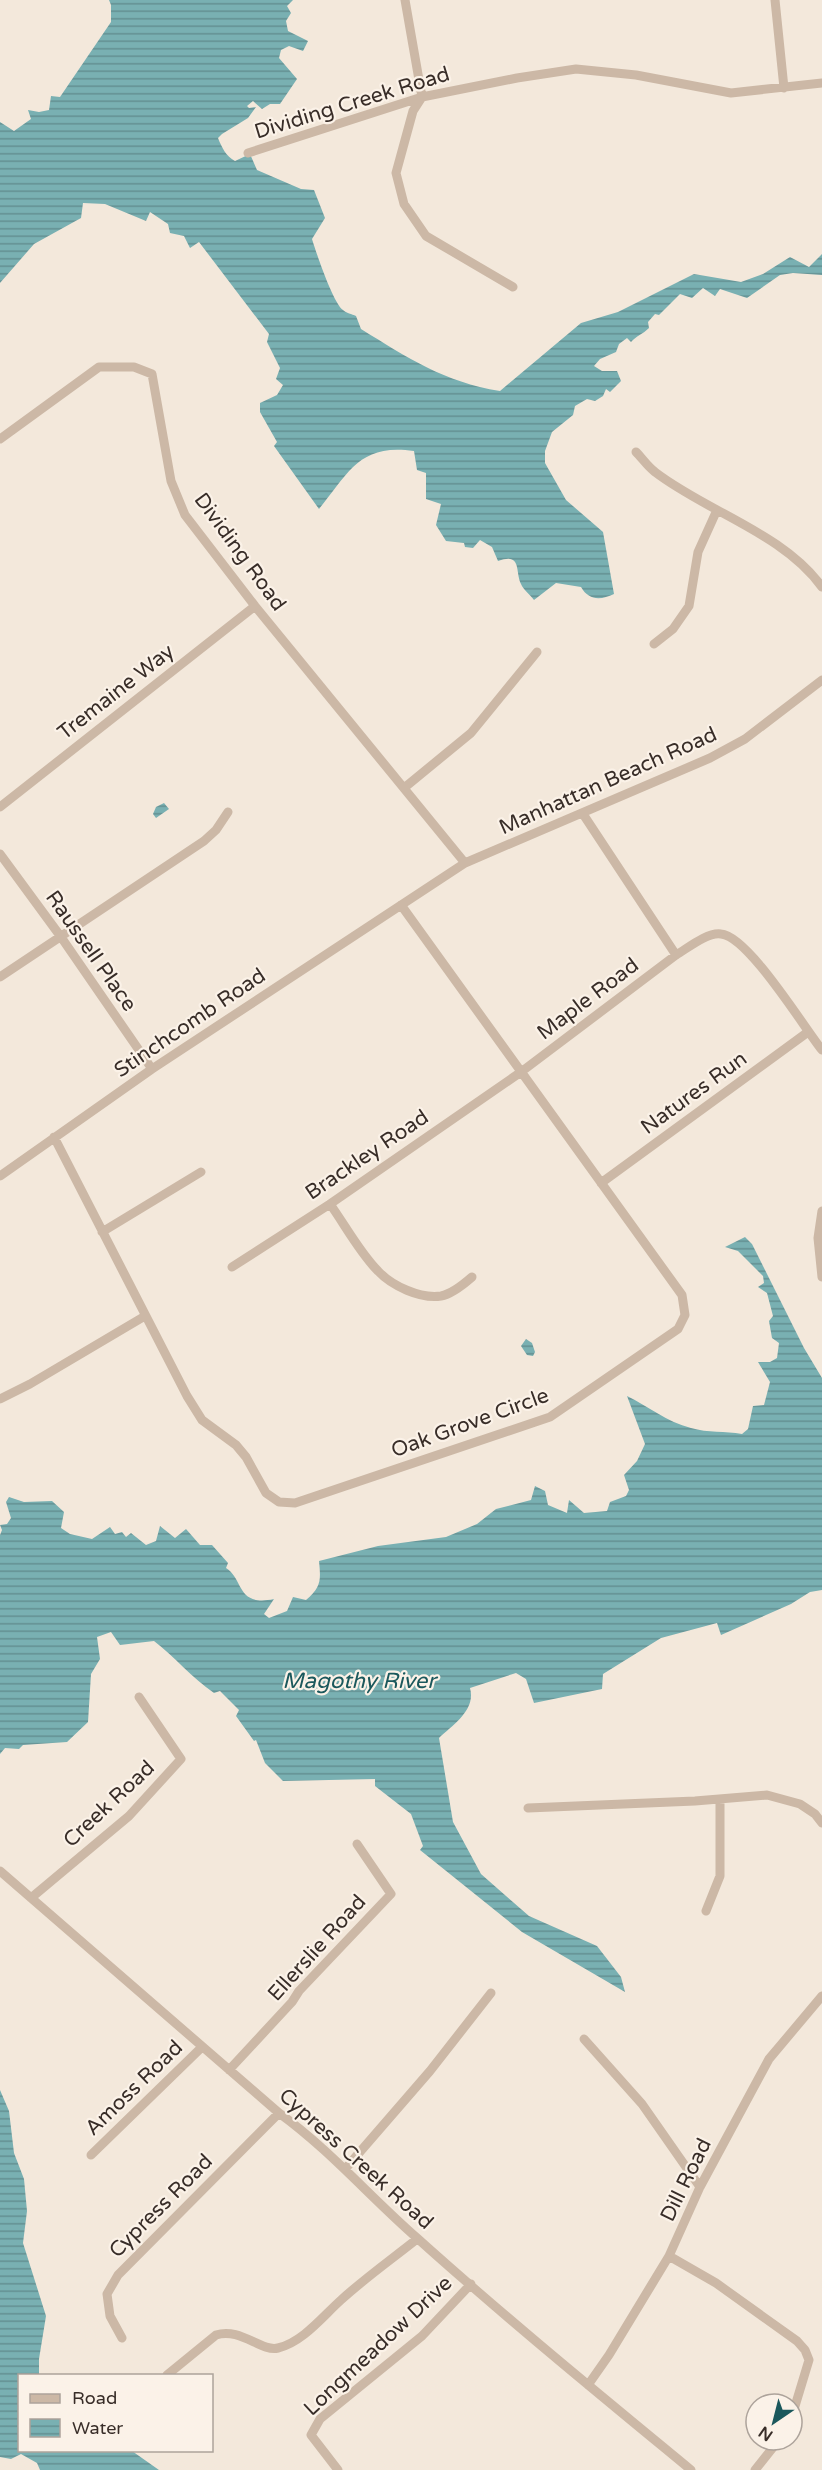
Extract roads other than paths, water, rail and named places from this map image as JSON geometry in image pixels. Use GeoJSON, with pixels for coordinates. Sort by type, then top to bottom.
{"type":"FeatureCollection","features":[{"type":"Feature","properties":{"kind":"street"},"geometry":{"type":"LineString","coordinates":[[405,0],[422,97],[413,111],[396,173],[404,204],[426,236],[513,287]]}},
{"type":"Feature","properties":{"kind":"street"},"geometry":{"type":"LineString","coordinates":[[775,0],[784,88]]}},
{"type":"Feature","properties":{"kind":"street","name":"Dividing Creek Road"},"geometry":{"type":"LineString","coordinates":[[248,153],[422,97],[576,69],[636,75],[731,93],[822,83]]}},
{"type":"Feature","properties":{"kind":"street","name":"Dividing Road"},"geometry":{"type":"LineString","coordinates":[[0,439],[99,368],[134,367],[152,374],[171,481],[185,515],[255,606],[465,863]]}},
{"type":"Feature","properties":{"kind":"street"},"geometry":{"type":"LineString","coordinates":[[636,452],[654,472],[785,551],[813,574],[822,587]]}},
{"type":"Feature","properties":{"kind":"street"},"geometry":{"type":"LineString","coordinates":[[654,644],[673,629],[689,606],[698,552],[717,510]]}},
{"type":"Feature","properties":{"kind":"street","name":"Tremaine Way"},"geometry":{"type":"LineString","coordinates":[[0,807],[255,606]]}},
{"type":"Feature","properties":{"kind":"street"},"geometry":{"type":"LineString","coordinates":[[404,788],[471,734],[537,652]]}},
{"type":"Feature","properties":{"kind":"street","name":"Manhattan Beach Road"},"geometry":{"type":"LineString","coordinates":[[401,904],[465,863],[710,758],[745,739],[822,680]]}},
{"type":"Feature","properties":{"kind":"street"},"geometry":{"type":"LineString","coordinates":[[0,977],[204,841],[216,830],[228,812]]}},
{"type":"Feature","properties":{"kind":"street"},"geometry":{"type":"LineString","coordinates":[[583,814],[676,955]]}},
{"type":"Feature","properties":{"kind":"street","name":"Raussell Place"},"geometry":{"type":"LineString","coordinates":[[0,854],[152,1069]]}},
{"type":"Feature","properties":{"kind":"street","name":"Stinchcomb Road"},"geometry":{"type":"LineString","coordinates":[[0,1176],[152,1069],[401,904]]}},
{"type":"Feature","properties":{"kind":"street","name":"Oak Grove Circle"},"geometry":{"type":"LineString","coordinates":[[54,1137],[187,1396],[202,1420],[236,1445],[246,1456],[266,1493],[279,1502],[295,1503],[550,1417],[678,1329],[685,1315],[682,1295],[401,904]]}},
{"type":"Feature","properties":{"kind":"street","name":"Maple Road"},"geometry":{"type":"LineString","coordinates":[[521,1072],[676,955],[711,935],[720,933],[733,936],[749,950],[822,1050]]}},
{"type":"Feature","properties":{"kind":"street","name":"Natures Run"},"geometry":{"type":"LineString","coordinates":[[601,1183],[808,1032]]}},
{"type":"Feature","properties":{"kind":"street","name":"Brackley Road"},"geometry":{"type":"LineString","coordinates":[[232,1267],[521,1072]]}},
{"type":"Feature","properties":{"kind":"street"},"geometry":{"type":"LineString","coordinates":[[102,1232],[201,1172]]}},
{"type":"Feature","properties":{"kind":"street"},"geometry":{"type":"LineString","coordinates":[[330,1203],[378,1272],[397,1285],[418,1294],[441,1296],[459,1288],[472,1277]]}},
{"type":"Feature","properties":{"kind":"street"},"geometry":{"type":"LineString","coordinates":[[822,1211],[818,1238],[822,1276]]}},
{"type":"Feature","properties":{"kind":"street"},"geometry":{"type":"LineString","coordinates":[[0,1398],[30,1384],[145,1316]]}},
{"type":"Feature","properties":{"kind":"street","name":"Creek Road"},"geometry":{"type":"LineString","coordinates":[[31,1898],[129,1816],[181,1759],[140,1697]]}},
{"type":"Feature","properties":{"kind":"street"},"geometry":{"type":"LineString","coordinates":[[528,1808],[720,1800],[768,1795],[788,1799],[809,1810],[822,1823]]}},
{"type":"Feature","properties":{"kind":"street"},"geometry":{"type":"LineString","coordinates":[[706,1911],[720,1876],[720,1800]]}},
{"type":"Feature","properties":{"kind":"street","name":"Ellerslie Road"},"geometry":{"type":"LineString","coordinates":[[229,2070],[292,2002],[299,1991],[391,1894],[357,1844]]}},
{"type":"Feature","properties":{"kind":"street","name":"Cypress Creek Road"},"geometry":{"type":"LineString","coordinates":[[0,1871],[279,2113],[308,2133],[417,2239],[691,2470]]}},
{"type":"Feature","properties":{"kind":"street"},"geometry":{"type":"LineString","coordinates":[[345,2168],[430,2071],[491,1994]]}},
{"type":"Feature","properties":{"kind":"street","name":"Dill Road"},"geometry":{"type":"LineString","coordinates":[[588,2385],[609,2355],[669,2256],[700,2187],[769,2059],[820,2003]]}},
{"type":"Feature","properties":{"kind":"street"},"geometry":{"type":"LineString","coordinates":[[584,2039],[642,2104],[700,2187]]}},
{"type":"Feature","properties":{"kind":"street","name":"Amoss Road"},"geometry":{"type":"LineString","coordinates":[[91,2155],[202,2047]]}},
{"type":"Feature","properties":{"kind":"street","name":"Cypress Road"},"geometry":{"type":"LineString","coordinates":[[122,2338],[110,2316],[107,2294],[118,2275],[279,2113]]}},
{"type":"Feature","properties":{"kind":"street"},"geometry":{"type":"LineString","coordinates":[[168,2374],[216,2335],[224,2333],[238,2335],[274,2349],[282,2347],[313,2325],[341,2299],[417,2239]]}},
{"type":"Feature","properties":{"kind":"street"},"geometry":{"type":"LineString","coordinates":[[669,2256],[716,2283],[797,2341],[805,2350],[809,2360],[799,2392]]}},
{"type":"Feature","properties":{"kind":"street","name":"Longmeadow Drive"},"geometry":{"type":"LineString","coordinates":[[338,2470],[311,2435],[320,2419],[422,2336],[471,2284]]}},
{"type":"Feature","properties":{"kind":"street"},"geometry":{"type":"LineString","coordinates":[[755,2470],[769,2452]]}},
{"type":"Feature","properties":{"kind":"water"},"geometry":{"type":"Polygon","coordinates":[[[109,0],[293,0],[287,6],[291,13],[286,21],[288,31],[308,41],[303,51],[289,46],[281,50],[279,58],[297,79],[280,104],[270,104],[262,109],[253,101],[247,106],[256,107],[248,118],[218,138],[227,154],[235,161],[250,154],[257,170],[301,189],[314,190],[325,218],[312,239],[317,255],[339,305],[344,311],[356,316],[361,329],[427,368],[461,382],[500,391],[581,323],[618,312],[694,274],[741,282],[763,274],[790,257],[809,267],[822,254],[822,275],[793,273],[780,275],[747,298],[720,289],[715,296],[703,288],[692,298],[680,294],[659,315],[655,314],[648,322],[647,330],[631,342],[627,338],[619,344],[616,352],[600,359],[594,366],[602,371],[617,371],[621,381],[610,392],[606,389],[603,396],[595,401],[587,399],[575,406],[573,415],[552,432],[545,451],[545,463],[566,500],[603,532],[614,594],[596,598],[588,595],[581,587],[556,583],[534,600],[522,586],[514,561],[506,559],[498,561],[492,547],[480,540],[473,548],[465,547],[464,543],[446,541],[436,525],[441,504],[426,499],[426,473],[417,470],[414,451],[381,451],[368,456],[348,472],[319,509],[274,446],[277,442],[260,412],[260,403],[277,395],[283,385],[276,379],[280,368],[267,342],[269,334],[199,242],[190,248],[184,236],[170,233],[168,224],[150,212],[146,221],[105,204],[83,203],[81,218],[34,244],[0,283],[0,122],[14,131],[31,119],[28,110],[39,112],[49,110],[51,96],[60,97],[111,22],[109,0]]]}},
{"type":"Feature","properties":{"kind":"water"},"geometry":{"type":"Polygon","coordinates":[[[164,803],[169,809],[156,818],[153,814],[156,807],[164,803]]]}},
{"type":"Feature","properties":{"kind":"water","name":"Magothy River"},"geometry":{"type":"Polygon","coordinates":[[[745,1237],[752,1244],[804,1348],[822,1378],[822,1590],[810,1592],[791,1604],[721,1635],[717,1623],[661,1638],[603,1674],[602,1689],[534,1703],[526,1679],[516,1673],[470,1688],[471,1696],[467,1710],[439,1738],[453,1822],[481,1874],[529,1916],[597,1946],[621,1977],[625,1992],[522,1932],[420,1850],[423,1846],[411,1814],[375,1786],[375,1779],[283,1781],[265,1763],[256,1740],[254,1741],[236,1716],[239,1710],[220,1691],[214,1693],[206,1687],[154,1641],[120,1645],[111,1632],[97,1637],[100,1659],[91,1674],[88,1722],[67,1742],[23,1745],[19,1749],[5,1748],[0,1754],[0,1535],[2,1530],[0,1525],[7,1524],[11,1518],[6,1502],[9,1497],[24,1502],[52,1501],[64,1512],[61,1528],[70,1534],[92,1539],[110,1527],[115,1534],[122,1532],[126,1537],[131,1533],[146,1545],[156,1541],[160,1526],[175,1538],[186,1529],[200,1545],[212,1545],[228,1563],[226,1568],[232,1573],[247,1596],[262,1600],[274,1599],[264,1614],[269,1618],[287,1611],[293,1597],[306,1600],[315,1591],[320,1579],[319,1561],[378,1546],[446,1537],[477,1524],[496,1509],[531,1500],[535,1486],[545,1491],[548,1505],[567,1513],[569,1500],[584,1513],[607,1511],[610,1502],[626,1496],[629,1490],[624,1475],[637,1461],[645,1444],[627,1396],[666,1418],[691,1428],[742,1434],[748,1429],[753,1406],[764,1405],[770,1382],[758,1362],[770,1362],[777,1358],[779,1343],[772,1338],[769,1321],[773,1316],[767,1293],[758,1287],[764,1283],[763,1276],[738,1251],[725,1247],[745,1237]]]}},
{"type":"Feature","properties":{"kind":"water"},"geometry":{"type":"Polygon","coordinates":[[[526,1339],[532,1343],[535,1352],[533,1356],[527,1355],[521,1346],[526,1339]]]}},
{"type":"Feature","properties":{"kind":"water"},"geometry":{"type":"Polygon","coordinates":[[[0,2090],[9,2111],[14,2153],[24,2179],[27,2211],[23,2243],[46,2316],[39,2374],[18,2374],[18,2452],[133,2452],[159,2470],[40,2470],[37,2463],[21,2454],[11,2459],[0,2457],[0,2090]]]}}]}
